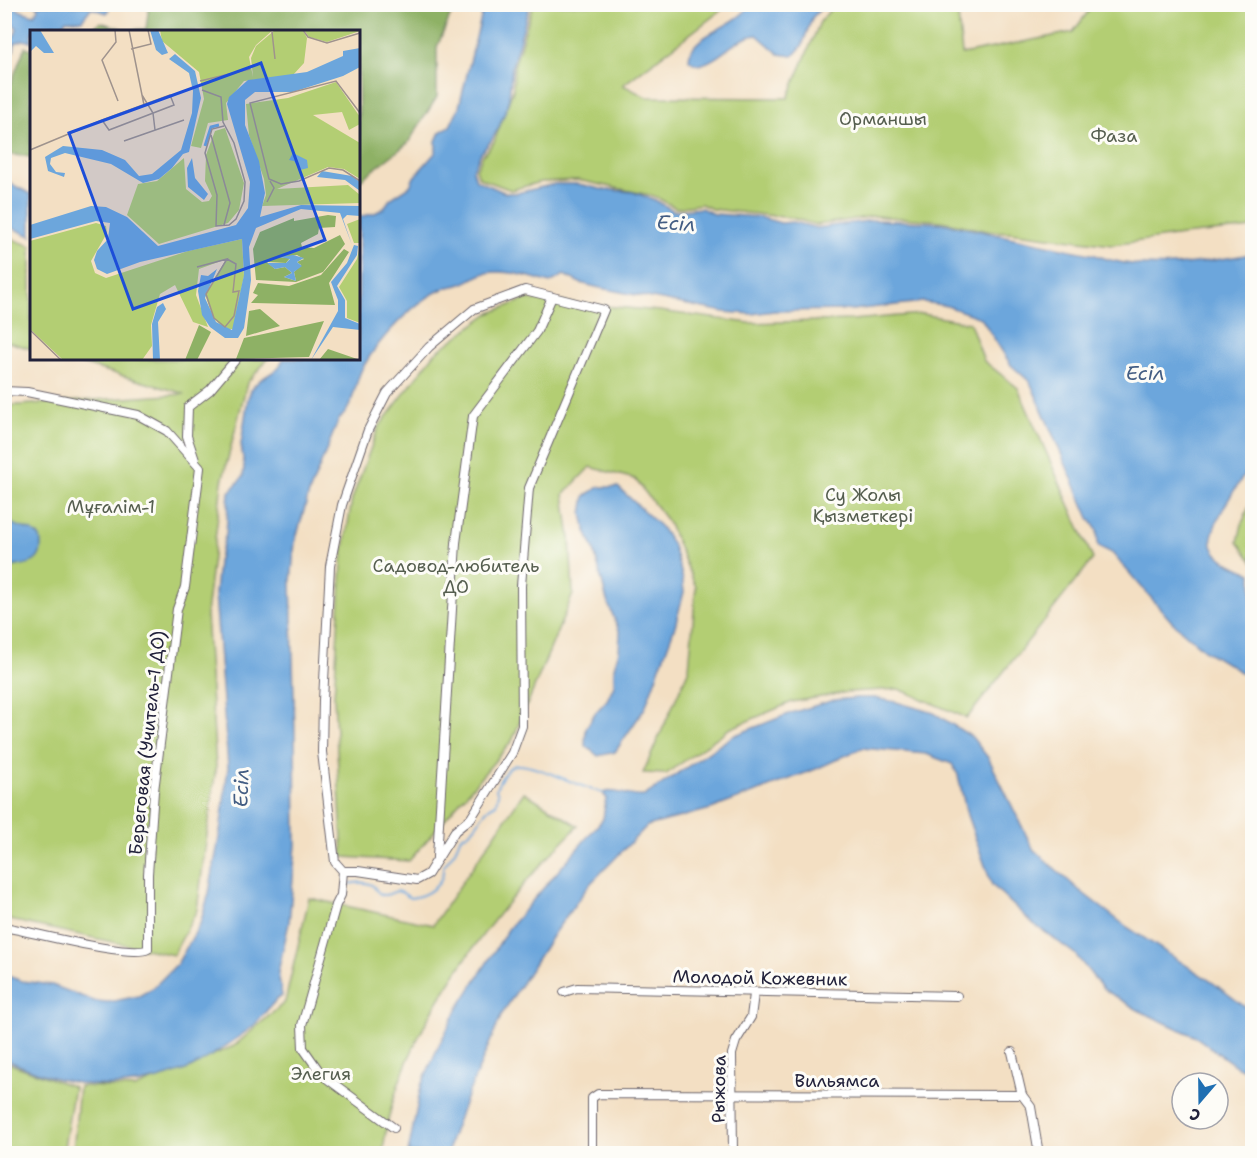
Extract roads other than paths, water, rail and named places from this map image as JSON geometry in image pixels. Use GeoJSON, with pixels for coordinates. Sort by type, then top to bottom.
{"type":"FeatureCollection","features":[{"type":"Feature","properties":{"kind":"street"},"geometry":{"type":"LineString","coordinates":[[343,871],[358,871],[417,880],[428,874],[455,831],[471,818],[513,753],[522,726],[521,586],[528,488],[604,310],[525,290],[474,309],[429,347],[387,393],[368,430],[342,506],[330,567],[322,752],[335,862],[343,871],[341,894],[302,1025],[303,1048],[322,1076],[394,1128]]}},
{"type":"Feature","properties":{"kind":"street"},"geometry":{"type":"LineString","coordinates":[[437,859],[456,543],[473,416],[537,331],[552,297]]}},
{"type":"Feature","properties":{"kind":"street"},"geometry":{"type":"LineString","coordinates":[[198,466],[187,436],[188,407],[210,390],[235,360]]}},
{"type":"Feature","properties":{"kind":"street"},"geometry":{"type":"LineString","coordinates":[[4,391],[27,392],[138,415],[167,431],[198,466]]}},
{"type":"Feature","properties":{"kind":"street","name":"Береговая (Учитель-1 ДО)"},"geometry":{"type":"LineString","coordinates":[[4,927],[114,949],[140,952],[148,949],[148,874],[154,791],[177,609],[185,587],[198,466]]}},
{"type":"Feature","properties":{"kind":"street","name":"Молодой Кожевник"},"geometry":{"type":"LineString","coordinates":[[564,992],[577,988],[957,996]]}},
{"type":"Feature","properties":{"kind":"street","name":"Рыжова"},"geometry":{"type":"LineString","coordinates":[[733,1154],[732,1054],[736,1041],[751,1017],[754,993]]}},
{"type":"Feature","properties":{"kind":"street"},"geometry":{"type":"LineString","coordinates":[[1012,1052],[1022,1095],[1031,1107],[1039,1154]]}},
{"type":"Feature","properties":{"kind":"street","name":"Вильямса"},"geometry":{"type":"LineString","coordinates":[[592,1154],[592,1098],[596,1094],[1022,1095]]}},
{"type":"Feature","properties":{"kind":"street"},"geometry":{"type":"LineString","coordinates":[[1202,1154],[1252,1151]]}},
{"type":"Feature","properties":{"kind":"water"},"geometry":{"type":"Polygon","coordinates":[[[110,4],[110,6],[107,13],[91,8],[82,20],[66,20],[61,26],[52,25],[46,30],[30,30],[30,42],[23,40],[15,43],[14,51],[5,51],[5,39],[15,35],[17,28],[5,16],[5,5],[13,5],[21,11],[34,15],[38,8],[36,5],[110,4]]]}},
{"type":"Feature","properties":{"kind":"water","name":"Есіл"},"geometry":{"type":"Polygon","coordinates":[[[484,5],[530,5],[512,66],[509,98],[505,112],[499,127],[481,153],[473,170],[476,180],[506,193],[517,193],[555,184],[578,184],[633,192],[655,200],[674,211],[701,208],[714,214],[759,217],[817,228],[874,220],[942,223],[1114,261],[1153,266],[1193,263],[1252,254],[1252,465],[1225,505],[1212,540],[1213,548],[1220,557],[1252,574],[1252,677],[1204,650],[1172,622],[1112,553],[1098,546],[1097,530],[1089,518],[1030,382],[1011,365],[981,318],[947,306],[923,302],[852,310],[774,311],[752,314],[724,312],[600,288],[580,283],[564,275],[550,283],[511,273],[483,274],[436,292],[423,300],[399,321],[369,358],[359,375],[348,409],[339,419],[309,493],[295,542],[291,581],[296,845],[289,923],[278,972],[282,996],[251,1028],[208,1058],[184,1071],[147,1082],[105,1086],[85,1084],[45,1075],[5,1059],[5,975],[22,981],[52,985],[94,1001],[109,1002],[139,996],[153,988],[177,964],[200,924],[209,893],[220,832],[228,767],[215,594],[218,562],[226,533],[229,492],[243,477],[241,444],[248,398],[252,388],[279,368],[283,360],[360,360],[360,217],[384,208],[390,199],[410,186],[414,177],[436,152],[436,141],[440,132],[450,126],[459,107],[484,5]]]}},
{"type":"Feature","properties":{"kind":"water"},"geometry":{"type":"Polygon","coordinates":[[[743,5],[824,5],[812,18],[802,46],[793,56],[779,54],[757,35],[741,40],[709,62],[698,65],[689,60],[696,44],[740,16],[746,10],[743,5]]]}},
{"type":"Feature","properties":{"kind":"water"},"geometry":{"type":"Polygon","coordinates":[[[5,181],[30,194],[30,236],[5,225],[5,181]]]}},
{"type":"Feature","properties":{"kind":"water"},"geometry":{"type":"Polygon","coordinates":[[[5,463],[12,524],[32,531],[40,537],[41,547],[37,559],[32,562],[5,568],[5,463]]]}},
{"type":"Feature","properties":{"kind":"water"},"geometry":{"type":"Polygon","coordinates":[[[599,487],[618,487],[660,526],[672,543],[682,575],[684,592],[675,626],[645,708],[615,752],[598,756],[585,745],[586,728],[595,713],[607,700],[614,685],[614,667],[619,651],[620,633],[607,601],[582,514],[585,496],[599,487]]]}},
{"type":"Feature","properties":{"kind":"water"},"geometry":{"type":"Polygon","coordinates":[[[856,698],[896,702],[934,713],[972,737],[989,759],[1033,849],[1079,890],[1127,927],[1212,982],[1252,1012],[1252,1074],[1236,1066],[1196,1037],[1138,1010],[1103,989],[1075,954],[1031,922],[992,885],[967,815],[958,775],[952,764],[926,754],[862,748],[816,769],[711,809],[647,826],[589,885],[554,933],[502,1014],[465,1101],[448,1153],[408,1153],[421,1086],[458,1008],[509,928],[603,819],[606,798],[603,793],[644,796],[733,736],[791,713],[834,700],[856,698]]]}},
{"type":"Feature","properties":{"kind":"waterway"},"geometry":{"type":"LineString","coordinates":[[347,884],[366,883],[372,885],[381,894],[387,895],[397,891],[410,898],[423,895],[434,888],[441,879],[443,867],[455,851],[460,838],[473,829],[486,811],[496,804],[498,794],[496,789],[504,774],[513,766],[524,765],[603,793]]}},
{"type":"Feature","properties":{"kind":"park label","name":"Орманшы"},"geometry":{"type":"Point","coordinates":[883,119]}},
{"type":"Feature","properties":{"kind":"park label","name":"Фаза"},"geometry":{"type":"Point","coordinates":[1114,136]}},
{"type":"Feature","properties":{"kind":"park label","name":"Су Жолы Қызметкері"},"geometry":{"type":"Point","coordinates":[863,505]}},
{"type":"Feature","properties":{"kind":"park label","name":"Мұғалім-1"},"geometry":{"type":"Point","coordinates":[111,507]}},
{"type":"Feature","properties":{"kind":"park label","name":"Садовод-любитель ДО"},"geometry":{"type":"Point","coordinates":[456,576]}},
{"type":"Feature","properties":{"kind":"park label","name":"Элегия"},"geometry":{"type":"Point","coordinates":[321,1074]}}]}
